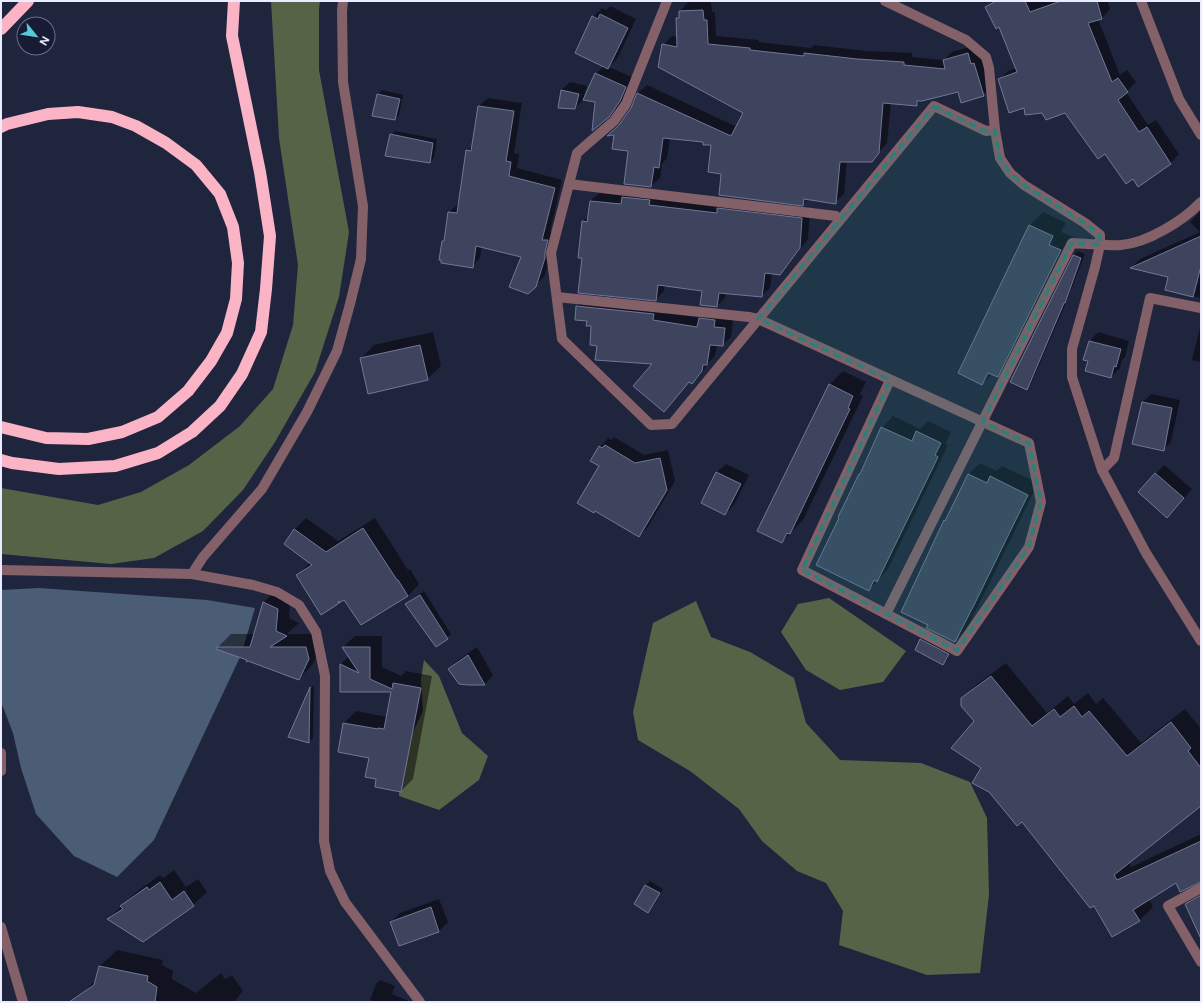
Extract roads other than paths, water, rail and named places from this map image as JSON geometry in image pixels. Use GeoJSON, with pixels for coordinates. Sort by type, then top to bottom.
{"type":"FeatureCollection","features":[{"type":"Feature","properties":{"kind":"highway"},"geometry":{"type":"LineString","coordinates":[[1,29],[28,1]]}},
{"type":"Feature","properties":{"kind":"highway"},"geometry":{"type":"LineString","coordinates":[[1,460],[12,463],[59,469],[115,466],[158,453],[192,432],[220,406],[242,374],[260,332],[266,289],[270,236],[260,172],[232,36],[234,1]]}},
{"type":"Feature","properties":{"kind":"highway"},"geometry":{"type":"LineString","coordinates":[[1,127],[7,124],[48,114],[78,112],[112,117],[136,126],[166,143],[196,165],[220,194],[233,226],[238,263],[236,299],[227,333],[211,361],[188,391],[158,417],[122,432],[88,439],[46,438],[1,427]]}},
{"type":"Feature","properties":{"kind":"street"},"geometry":{"type":"LineString","coordinates":[[192,574],[203,556],[262,489],[307,412],[336,351],[350,304],[361,258],[363,206],[342,82],[343,1]]}},
{"type":"Feature","properties":{"kind":"street"},"geometry":{"type":"LineString","coordinates":[[667,1],[626,104],[614,121],[577,153],[552,253],[562,339],[651,425],[672,424],[934,106],[986,131],[995,130]]}},
{"type":"Feature","properties":{"kind":"street"},"geometry":{"type":"LineString","coordinates":[[886,1],[966,40],[986,57],[989,68],[995,130],[1000,158],[1010,173],[1024,185],[1085,223],[1100,235],[1100,245],[1095,267],[1072,349],[1072,377],[1102,470],[1146,553],[1201,641]]}},
{"type":"Feature","properties":{"kind":"street"},"geometry":{"type":"LineString","coordinates":[[1141,1],[1179,99],[1201,135]]}},
{"type":"Feature","properties":{"kind":"street"},"geometry":{"type":"LineString","coordinates":[[569,184],[836,216],[839,221]]}},
{"type":"Feature","properties":{"kind":"street"},"geometry":{"type":"LineString","coordinates":[[886,614],[1072,244],[1122,245],[1147,239],[1176,223],[1201,202]]}},
{"type":"Feature","properties":{"kind":"street"},"geometry":{"type":"LineString","coordinates":[[557,297],[750,317],[758,320],[1029,443],[1041,502],[1029,547],[957,651],[802,570],[890,380]]}},
{"type":"Feature","properties":{"kind":"street"},"geometry":{"type":"LineString","coordinates":[[1102,470],[1114,458],[1150,298],[1201,308]]}},
{"type":"Feature","properties":{"kind":"street"},"geometry":{"type":"LineString","coordinates":[[1,570],[192,574],[253,585],[276,592],[299,605],[316,632],[325,676],[324,841],[330,871],[345,902],[420,1002]]}},
{"type":"Feature","properties":{"kind":"street"},"geometry":{"type":"LineString","coordinates":[[1,752],[1,771]]}},
{"type":"Feature","properties":{"kind":"street"},"geometry":{"type":"LineString","coordinates":[[1201,888],[1168,906],[1201,962]]}},
{"type":"Feature","properties":{"kind":"street"},"geometry":{"type":"LineString","coordinates":[[1,927],[23,1002]]}},
{"type":"Feature","properties":{"kind":"water"},"geometry":{"type":"Polygon","coordinates":[[[39,588],[207,600],[255,608],[241,655],[154,840],[117,877],[74,856],[36,814],[21,768],[13,733],[1,702],[1,590],[39,588]]]}}]}
